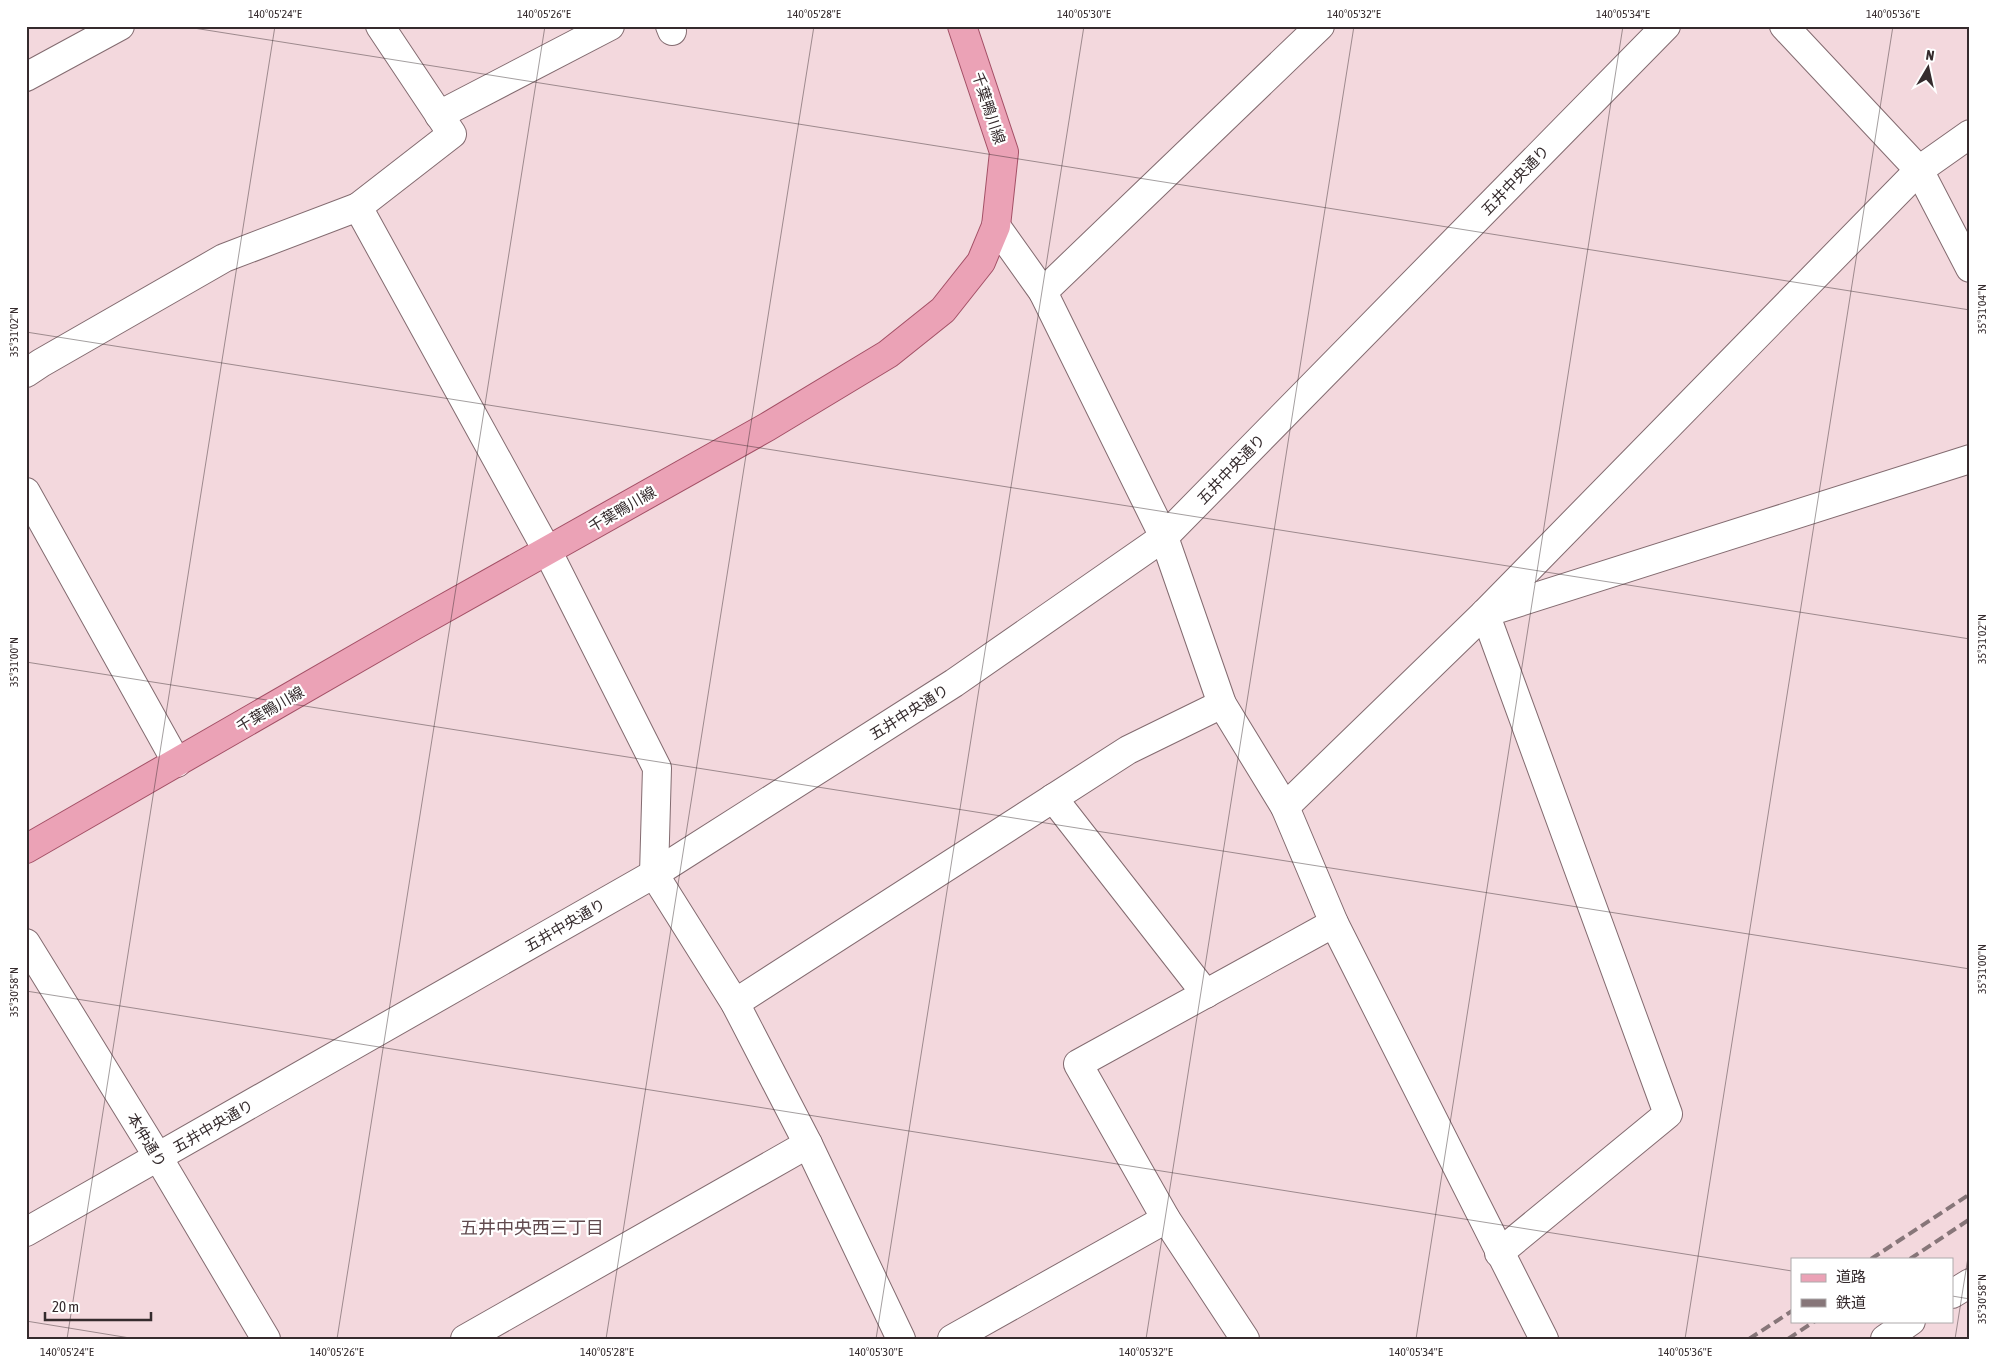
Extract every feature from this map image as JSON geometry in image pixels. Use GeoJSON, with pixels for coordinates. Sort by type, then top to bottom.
{"type":"FeatureCollection","features":[{"type":"Feature","properties":{"kind":"main road","name":"千葉鴨川線"},"geometry":{"type":"LineString","coordinates":[[26,850],[413,626],[548,552],[767,427],[888,354],[943,310],[981,262],[996,226],[1004,152],[962,26]]}},
{"type":"Feature","properties":{"kind":"street"},"geometry":{"type":"LineString","coordinates":[[26,77],[120,26]]}},
{"type":"Feature","properties":{"kind":"street"},"geometry":{"type":"LineString","coordinates":[[26,373],[224,258],[358,207],[452,134],[380,26]]}},
{"type":"Feature","properties":{"kind":"street"},"geometry":{"type":"LineString","coordinates":[[440,115],[610,26]]}},
{"type":"Feature","properties":{"kind":"street","name":"五井中央通り"},"geometry":{"type":"LineString","coordinates":[[26,1232],[654,874],[954,683],[1164,537],[1666,26]]}},
{"type":"Feature","properties":{"kind":"street"},"geometry":{"type":"LineString","coordinates":[[1784,26],[1919,170],[1970,268]]}},
{"type":"Feature","properties":{"kind":"street"},"geometry":{"type":"LineString","coordinates":[[1043,292],[1306,31]]}},
{"type":"Feature","properties":{"kind":"street"},"geometry":{"type":"LineString","coordinates":[[1285,807],[1484,613],[1919,170],[1970,134]]}},
{"type":"Feature","properties":{"kind":"street"},"geometry":{"type":"LineString","coordinates":[[358,207],[548,552],[657,768],[654,874],[735,1003],[808,1144],[901,1339]]}},
{"type":"Feature","properties":{"kind":"street"},"geometry":{"type":"LineString","coordinates":[[996,226],[1043,292],[1164,537],[1222,704],[1285,807],[1334,923],[1544,1339]]}},
{"type":"Feature","properties":{"kind":"street"},"geometry":{"type":"LineString","coordinates":[[1484,613],[1970,459]]}},
{"type":"Feature","properties":{"kind":"street"},"geometry":{"type":"LineString","coordinates":[[26,492],[177,763]]}},
{"type":"Feature","properties":{"kind":"street"},"geometry":{"type":"LineString","coordinates":[[1484,613],[1668,1114],[1499,1253]]}},
{"type":"Feature","properties":{"kind":"street"},"geometry":{"type":"LineString","coordinates":[[735,1003],[1128,750],[1222,704]]}},
{"type":"Feature","properties":{"kind":"street"},"geometry":{"type":"LineString","coordinates":[[1053,798],[1206,994]]}},
{"type":"Feature","properties":{"kind":"street"},"geometry":{"type":"LineString","coordinates":[[1245,1339],[1166,1219],[1078,1064],[1334,923]]}},
{"type":"Feature","properties":{"kind":"street","name":"本仲通り"},"geometry":{"type":"LineString","coordinates":[[26,943],[158,1157],[266,1339]]}},
{"type":"Feature","properties":{"kind":"street"},"geometry":{"type":"LineString","coordinates":[[466,1339],[808,1144]]}},
{"type":"Feature","properties":{"kind":"street"},"geometry":{"type":"LineString","coordinates":[[952,1339],[1166,1219]]}},
{"type":"Feature","properties":{"kind":"street"},"geometry":{"type":"LineString","coordinates":[[1954,1293],[1970,1283]]}},
{"type":"Feature","properties":{"kind":"street"},"geometry":{"type":"LineString","coordinates":[[1885,1339],[1910,1322]]}},
{"type":"Feature","properties":{"kind":"railway"},"geometry":{"type":"LineString","coordinates":[[1873,1258],[1970,1194]]}},
{"type":"Feature","properties":{"kind":"railway"},"geometry":{"type":"LineString","coordinates":[[1912,1258],[1970,1219]]}},
{"type":"Feature","properties":{"kind":"railway"},"geometry":{"type":"LineString","coordinates":[[1749,1339],[1791,1312]]}},
{"type":"Feature","properties":{"kind":"railway"},"geometry":{"type":"LineString","coordinates":[[1788,1339],[1814,1322]]}},
{"type":"Feature","properties":{"kind":"district","name":"五井中央西三丁目"},"geometry":{"type":"Point","coordinates":[532,1227]}}]}
